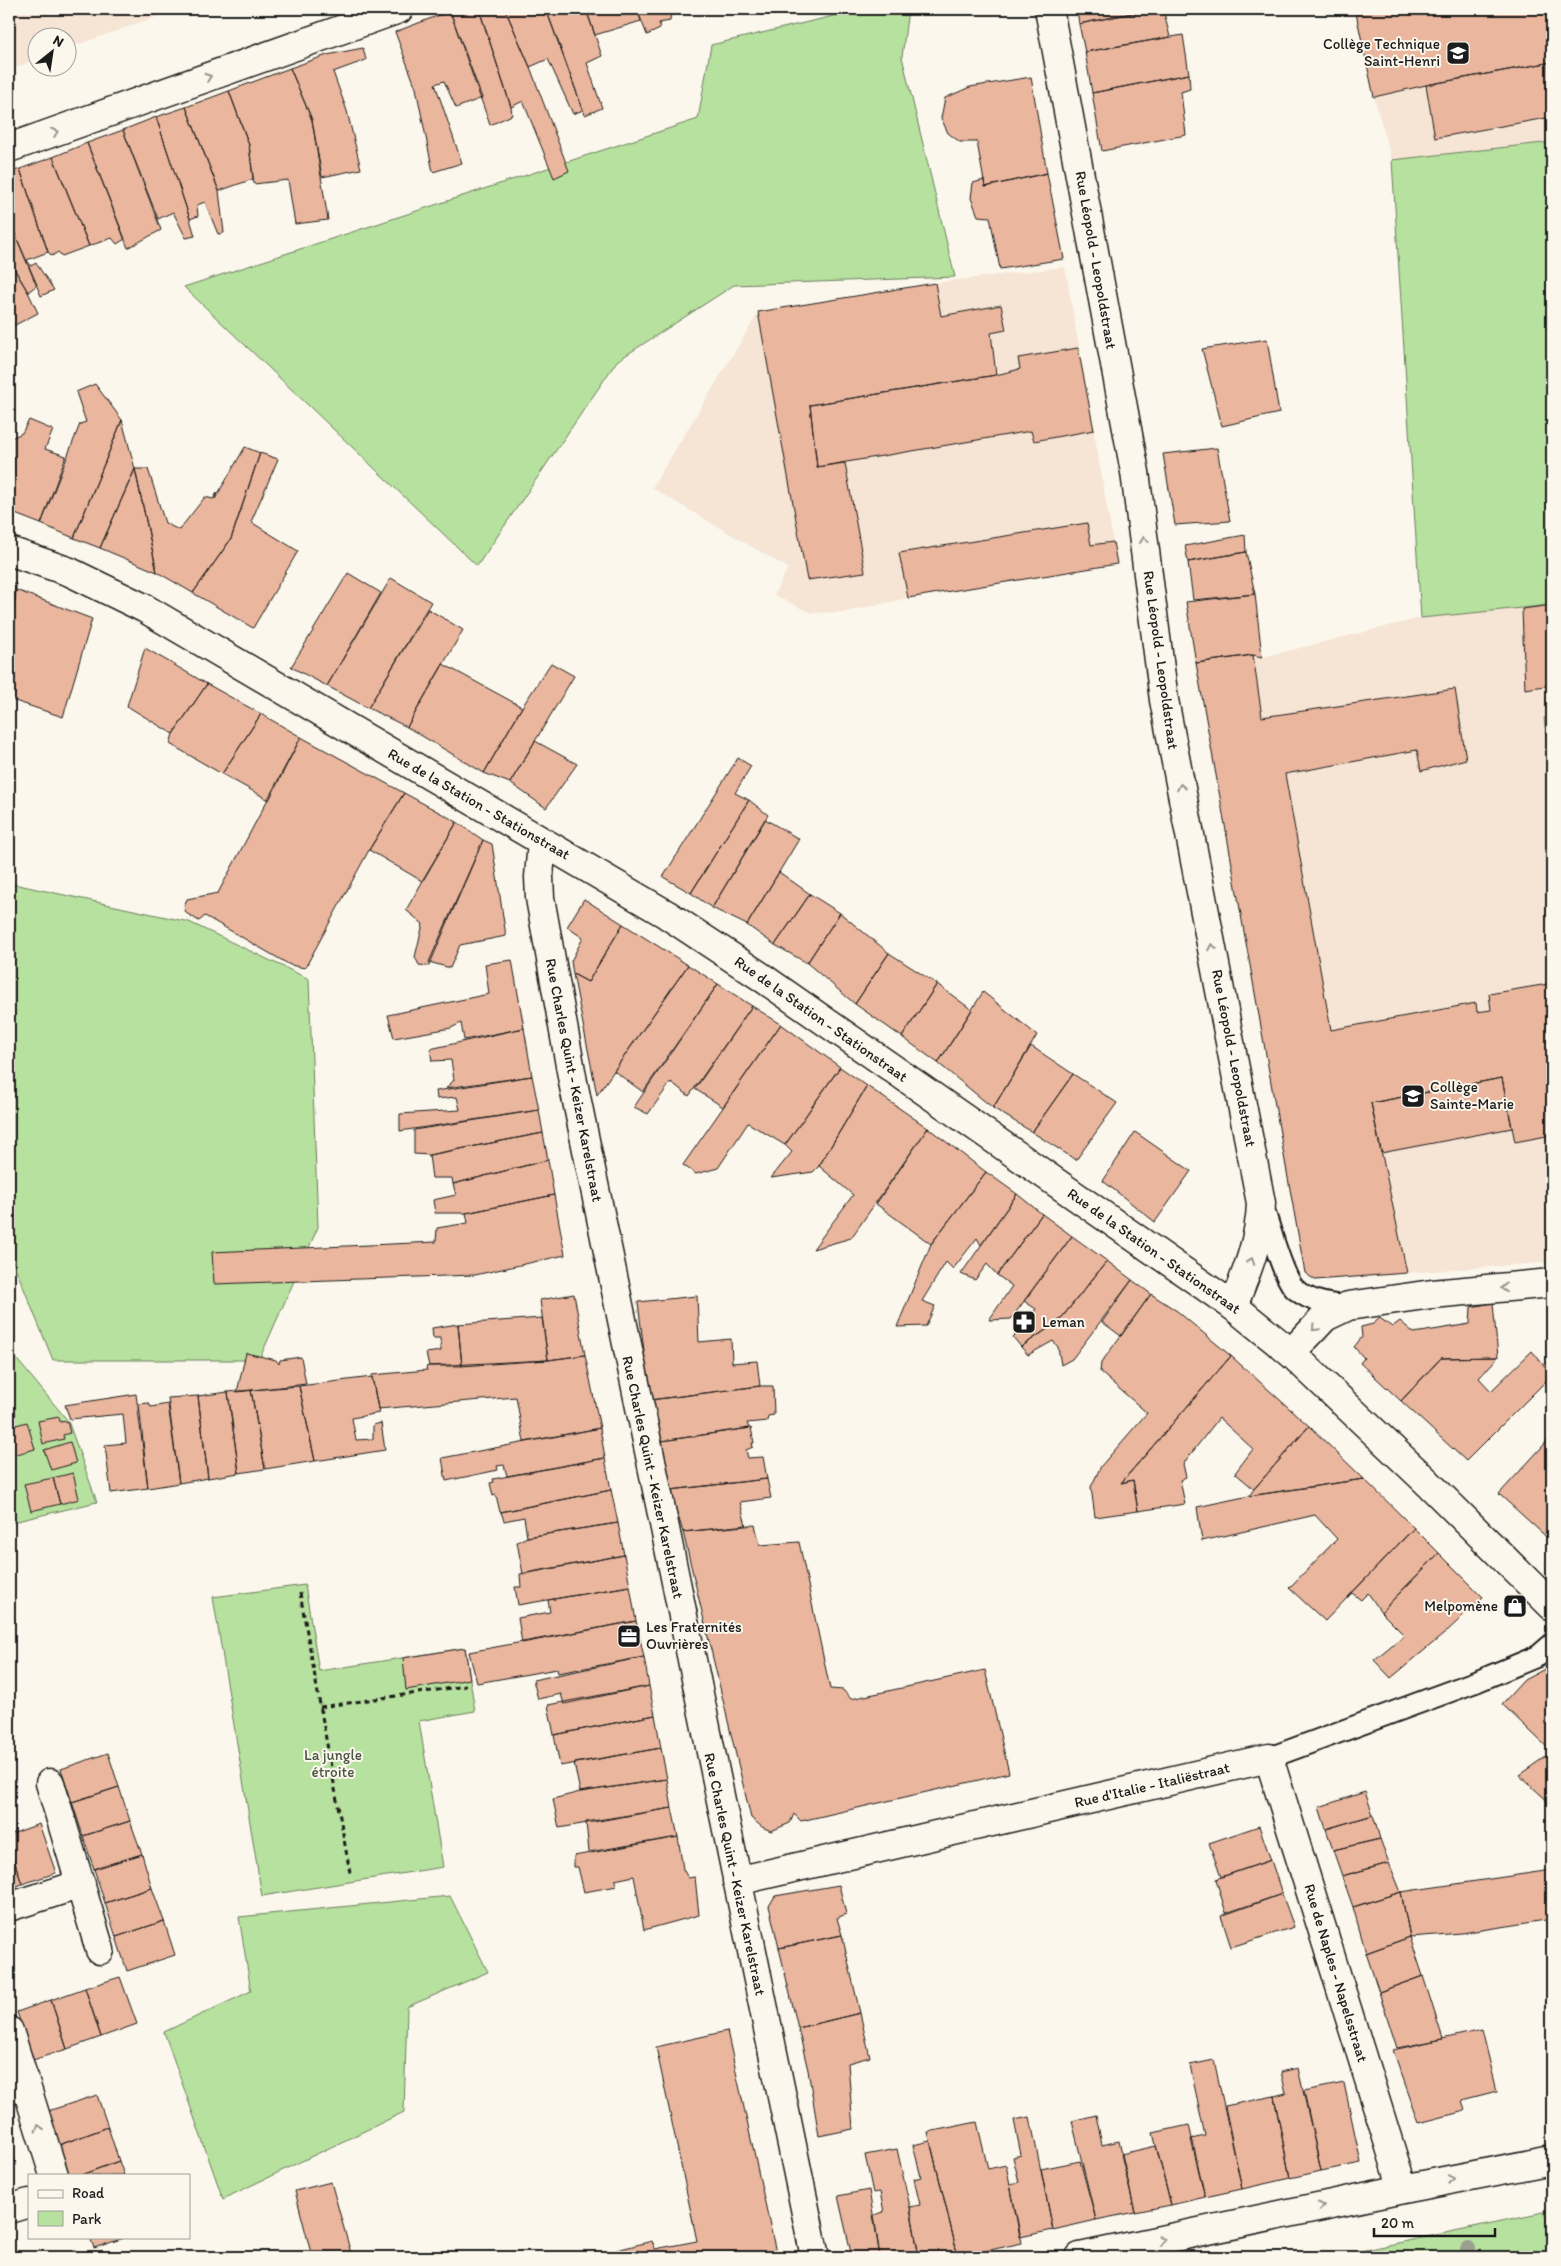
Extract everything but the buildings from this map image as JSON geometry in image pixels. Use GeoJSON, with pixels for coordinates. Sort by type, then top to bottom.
{"type":"FeatureCollection","features":[{"type":"Feature","properties":{"kind":"street"},"geometry":{"type":"LineString","coordinates":[[9,148],[399,9]]}},
{"type":"Feature","properties":{"kind":"street","name":"Rue Léopold - Leopoldstraat"},"geometry":{"type":"LineString","coordinates":[[1049,9],[1135,472],[1164,700],[1262,1203],[1261,1226],[1256,1247],[1233,1306]]}},
{"type":"Feature","properties":{"kind":"street","name":"Rue de la Station - Stationstraat"},"geometry":{"type":"LineString","coordinates":[[9,551],[70,572],[144,608],[666,914],[745,966],[1233,1306],[1290,1353],[1424,1479],[1552,1606]]}},
{"type":"Feature","properties":{"kind":"street","name":"Rue Charles Quint - Keizer Karelstraat"},"geometry":{"type":"LineString","coordinates":[[542,842],[540,898],[573,1082],[815,2257]]}},
{"type":"Feature","properties":{"kind":"street"},"geometry":{"type":"LineString","coordinates":[[1290,1353],[1325,1317],[1348,1306],[1432,1294],[1552,1283]]}},
{"type":"Feature","properties":{"kind":"street","name":"Rue d'Italie - Italiëstraat"},"geometry":{"type":"LineString","coordinates":[[737,1881],[1270,1758]]}},
{"type":"Feature","properties":{"kind":"street","name":"Rue de Naples - Napelsstraat"},"geometry":{"type":"LineString","coordinates":[[1270,1758],[1403,2188]]}},
{"type":"Feature","properties":{"kind":"street"},"geometry":{"type":"LineString","coordinates":[[50,1783],[100,1950]]}},
{"type":"Feature","properties":{"kind":"street"},"geometry":{"type":"LineString","coordinates":[[9,1907],[81,1884]]}},
{"type":"Feature","properties":{"kind":"street"},"geometry":{"type":"LineString","coordinates":[[9,2031],[54,2174]]}},
{"type":"Feature","properties":{"kind":"street"},"geometry":{"type":"LineString","coordinates":[[1080,2257],[1403,2188],[1552,2160]]}},
{"type":"Feature","properties":{"kind":"street"},"geometry":{"type":"LineString","coordinates":[[9,2209],[28,2203]]}},
{"type":"Feature","properties":{"kind":"lane"},"geometry":{"type":"LineString","coordinates":[[1262,1203],[1283,1267],[1294,1289],[1309,1298],[1325,1304],[1348,1306]]}},
{"type":"Feature","properties":{"kind":"lane","name":"Rue d'Italie - Italiëstraat"},"geometry":{"type":"LineString","coordinates":[[1270,1758],[1478,1682],[1538,1656],[1552,1644]]}},
{"type":"Feature","properties":{"kind":"path"},"geometry":{"type":"LineString","coordinates":[[300,1593],[350,1872]]}},
{"type":"Feature","properties":{"kind":"path"},"geometry":{"type":"LineString","coordinates":[[320,1707],[466,1686]]}},
{"type":"Feature","properties":{"kind":"shaded area"},"geometry":{"type":"Polygon","coordinates":[[[9,9],[178,9],[78,44],[78,28],[28,28],[28,63],[9,70],[9,9]]]}},
{"type":"Feature","properties":{"kind":"shaded area","name":"Collège Technique Saint-Henri"},"geometry":{"type":"Polygon","coordinates":[[[1355,9],[1552,9],[1552,142],[1392,160],[1374,97],[1355,9]]]}},
{"type":"Feature","properties":{"kind":"shaded area"},"geometry":{"type":"Polygon","coordinates":[[[1065,267],[1117,564],[908,598],[845,612],[811,613],[774,595],[788,568],[652,488],[759,312],[935,283],[1065,267]]]}},
{"type":"Feature","properties":{"kind":"shaded area","name":"Collège Sainte-Marie"},"geometry":{"type":"Polygon","coordinates":[[[1552,605],[1552,1262],[1315,1280],[1305,1273],[1196,663],[1253,655],[1263,657],[1421,618],[1552,605]]]}},
{"type":"Feature","properties":{"kind":"green space"},"geometry":{"type":"Polygon","coordinates":[[[863,9],[908,9],[902,57],[955,277],[734,285],[617,361],[477,566],[184,287],[698,119],[711,45],[863,9]]]}},
{"type":"Feature","properties":{"kind":"green space"},"geometry":{"type":"Polygon","coordinates":[[[1552,142],[1552,605],[1421,618],[1392,160],[1552,142]]]}},
{"type":"Feature","properties":{"kind":"green space"},"geometry":{"type":"Polygon","coordinates":[[[1552,717],[1552,781],[1544,718],[1552,717]]]}},
{"type":"Feature","properties":{"kind":"green space"},"geometry":{"type":"Polygon","coordinates":[[[9,883],[189,922],[309,979],[318,1227],[259,1360],[53,1360],[9,1252],[9,883]]]}},
{"type":"Feature","properties":{"kind":"green space"},"geometry":{"type":"Polygon","coordinates":[[[9,1350],[68,1421],[97,1502],[9,1523],[9,1350]]]}},
{"type":"Feature","properties":{"kind":"green space","name":"La jungle étroite"},"geometry":{"type":"Polygon","coordinates":[[[305,1585],[319,1671],[465,1648],[475,1711],[419,1721],[443,1867],[262,1896],[213,1597],[305,1585]]]}},
{"type":"Feature","properties":{"kind":"green space"},"geometry":{"type":"Polygon","coordinates":[[[450,1896],[488,1972],[407,2007],[404,2112],[223,2199],[164,2032],[251,1991],[239,1917],[450,1896]]]}},
{"type":"Feature","properties":{"kind":"green space"},"geometry":{"type":"Polygon","coordinates":[[[1544,2212],[1552,2239],[1552,2257],[1332,2257],[1544,2212]]]}},
{"type":"Feature","properties":{"kind":"place","name":"Collège Technique Saint-Henri"},"geometry":{"type":"Point","coordinates":[1458,53]}},
{"type":"Feature","properties":{"kind":"place","name":"Collège Sainte-Marie"},"geometry":{"type":"Point","coordinates":[1413,1096]}},
{"type":"Feature","properties":{"kind":"place","name":"Leman"},"geometry":{"type":"Point","coordinates":[1024,1322]}},
{"type":"Feature","properties":{"kind":"place","name":"Melpomène"},"geometry":{"type":"Point","coordinates":[1515,1606]}},
{"type":"Feature","properties":{"kind":"place","name":"Les Fraternités Ouvrières"},"geometry":{"type":"Point","coordinates":[629,1636]}}]}
